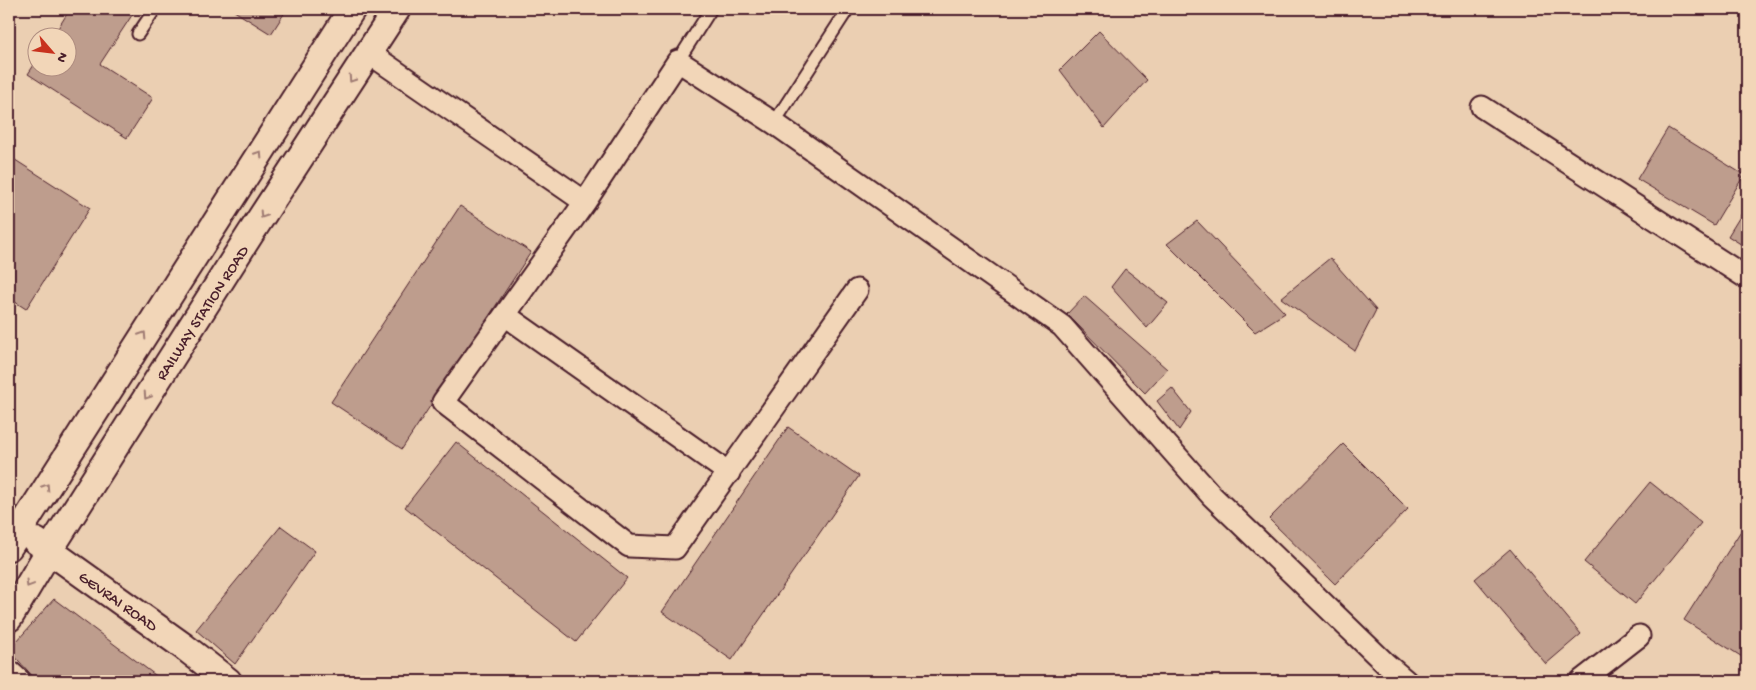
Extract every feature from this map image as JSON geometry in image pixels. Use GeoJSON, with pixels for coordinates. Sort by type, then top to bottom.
{"type":"FeatureCollection","features":[{"type":"Feature","properties":{"kind":"street"},"geometry":{"type":"LineString","coordinates":[[12,531],[352,9]]}},
{"type":"Feature","properties":{"kind":"street","name":"RAILWAY STATION ROAD"},"geometry":{"type":"LineString","coordinates":[[9,618],[49,551],[397,9]]}},
{"type":"Feature","properties":{"kind":"street"},"geometry":{"type":"LineString","coordinates":[[369,53],[585,202]]}},
{"type":"Feature","properties":{"kind":"street"},"geometry":{"type":"LineString","coordinates":[[857,290],[676,548],[629,546],[443,402],[585,202],[678,61],[774,123],[1062,326],[1212,496],[1406,681]]}},
{"type":"Feature","properties":{"kind":"street"},"geometry":{"type":"LineString","coordinates":[[1482,107],[1747,278]]}},
{"type":"Feature","properties":{"kind":"street"},"geometry":{"type":"LineString","coordinates":[[505,314],[729,473]]}},
{"type":"Feature","properties":{"kind":"street","name":"GEVRAI ROAD"},"geometry":{"type":"LineString","coordinates":[[12,531],[49,551],[183,646],[228,681]]}},
{"type":"Feature","properties":{"kind":"street"},"geometry":{"type":"LineString","coordinates":[[1581,681],[1639,636]]}},
{"type":"Feature","properties":{"kind":"street"},"geometry":{"type":"LineString","coordinates":[[9,671],[20,681]]}},
{"type":"Feature","properties":{"kind":"lane"},"geometry":{"type":"LineString","coordinates":[[138,34],[154,9]]}},
{"type":"Feature","properties":{"kind":"lane"},"geometry":{"type":"LineString","coordinates":[[678,61],[711,9]]}},
{"type":"Feature","properties":{"kind":"lane"},"geometry":{"type":"LineString","coordinates":[[774,123],[848,9]]}},
{"type":"Feature","properties":{"kind":"building"},"geometry":{"type":"Polygon","coordinates":[[[70,9],[136,9],[100,64],[153,98],[127,138],[34,78],[78,78],[78,28],[58,28],[70,9]]]}},
{"type":"Feature","properties":{"kind":"building"},"geometry":{"type":"Polygon","coordinates":[[[231,9],[287,9],[271,34],[231,9]]]}},
{"type":"Feature","properties":{"kind":"building"},"geometry":{"type":"Polygon","coordinates":[[[1099,31],[1147,80],[1104,128],[1060,70],[1099,31]]]}},
{"type":"Feature","properties":{"kind":"building"},"geometry":{"type":"Polygon","coordinates":[[[1668,128],[1744,175],[1714,225],[1637,179],[1668,128]]]}},
{"type":"Feature","properties":{"kind":"building"},"geometry":{"type":"Polygon","coordinates":[[[9,156],[90,208],[26,309],[9,298],[9,156]]]}},
{"type":"Feature","properties":{"kind":"building"},"geometry":{"type":"Polygon","coordinates":[[[1747,205],[1747,248],[1728,236],[1747,205]]]}},
{"type":"Feature","properties":{"kind":"building"},"geometry":{"type":"Polygon","coordinates":[[[460,206],[531,252],[402,449],[331,402],[460,206]]]}},
{"type":"Feature","properties":{"kind":"building"},"geometry":{"type":"Polygon","coordinates":[[[1197,221],[1285,313],[1255,332],[1167,244],[1197,221]]]}},
{"type":"Feature","properties":{"kind":"building"},"geometry":{"type":"Polygon","coordinates":[[[1330,258],[1376,310],[1355,351],[1281,298],[1330,258]]]}},
{"type":"Feature","properties":{"kind":"building"},"geometry":{"type":"Polygon","coordinates":[[[1125,269],[1168,303],[1147,328],[1111,287],[1125,269]]]}},
{"type":"Feature","properties":{"kind":"building"},"geometry":{"type":"Polygon","coordinates":[[[1084,296],[1167,369],[1145,393],[1067,314],[1084,296]]]}},
{"type":"Feature","properties":{"kind":"building"},"geometry":{"type":"Polygon","coordinates":[[[1172,388],[1191,412],[1179,430],[1157,401],[1172,388]]]}},
{"type":"Feature","properties":{"kind":"building"},"geometry":{"type":"Polygon","coordinates":[[[788,427],[859,476],[732,660],[662,612],[788,427]]]}},
{"type":"Feature","properties":{"kind":"building"},"geometry":{"type":"Polygon","coordinates":[[[456,442],[627,578],[576,642],[405,507],[456,442]]]}},
{"type":"Feature","properties":{"kind":"building"},"geometry":{"type":"Polygon","coordinates":[[[1343,444],[1408,509],[1335,584],[1269,519],[1343,444]]]}},
{"type":"Feature","properties":{"kind":"building"},"geometry":{"type":"Polygon","coordinates":[[[1650,482],[1701,523],[1635,604],[1584,562],[1650,482]]]}},
{"type":"Feature","properties":{"kind":"building"},"geometry":{"type":"Polygon","coordinates":[[[281,526],[315,551],[235,664],[196,630],[281,526]]]}},
{"type":"Feature","properties":{"kind":"building"},"geometry":{"type":"Polygon","coordinates":[[[1744,526],[1747,528],[1747,660],[1684,620],[1744,526]]]}},
{"type":"Feature","properties":{"kind":"building"},"geometry":{"type":"Polygon","coordinates":[[[1510,549],[1581,634],[1546,664],[1475,579],[1510,549]]]}},
{"type":"Feature","properties":{"kind":"building"},"geometry":{"type":"Polygon","coordinates":[[[54,599],[163,681],[37,681],[9,650],[54,599]]]}}]}
